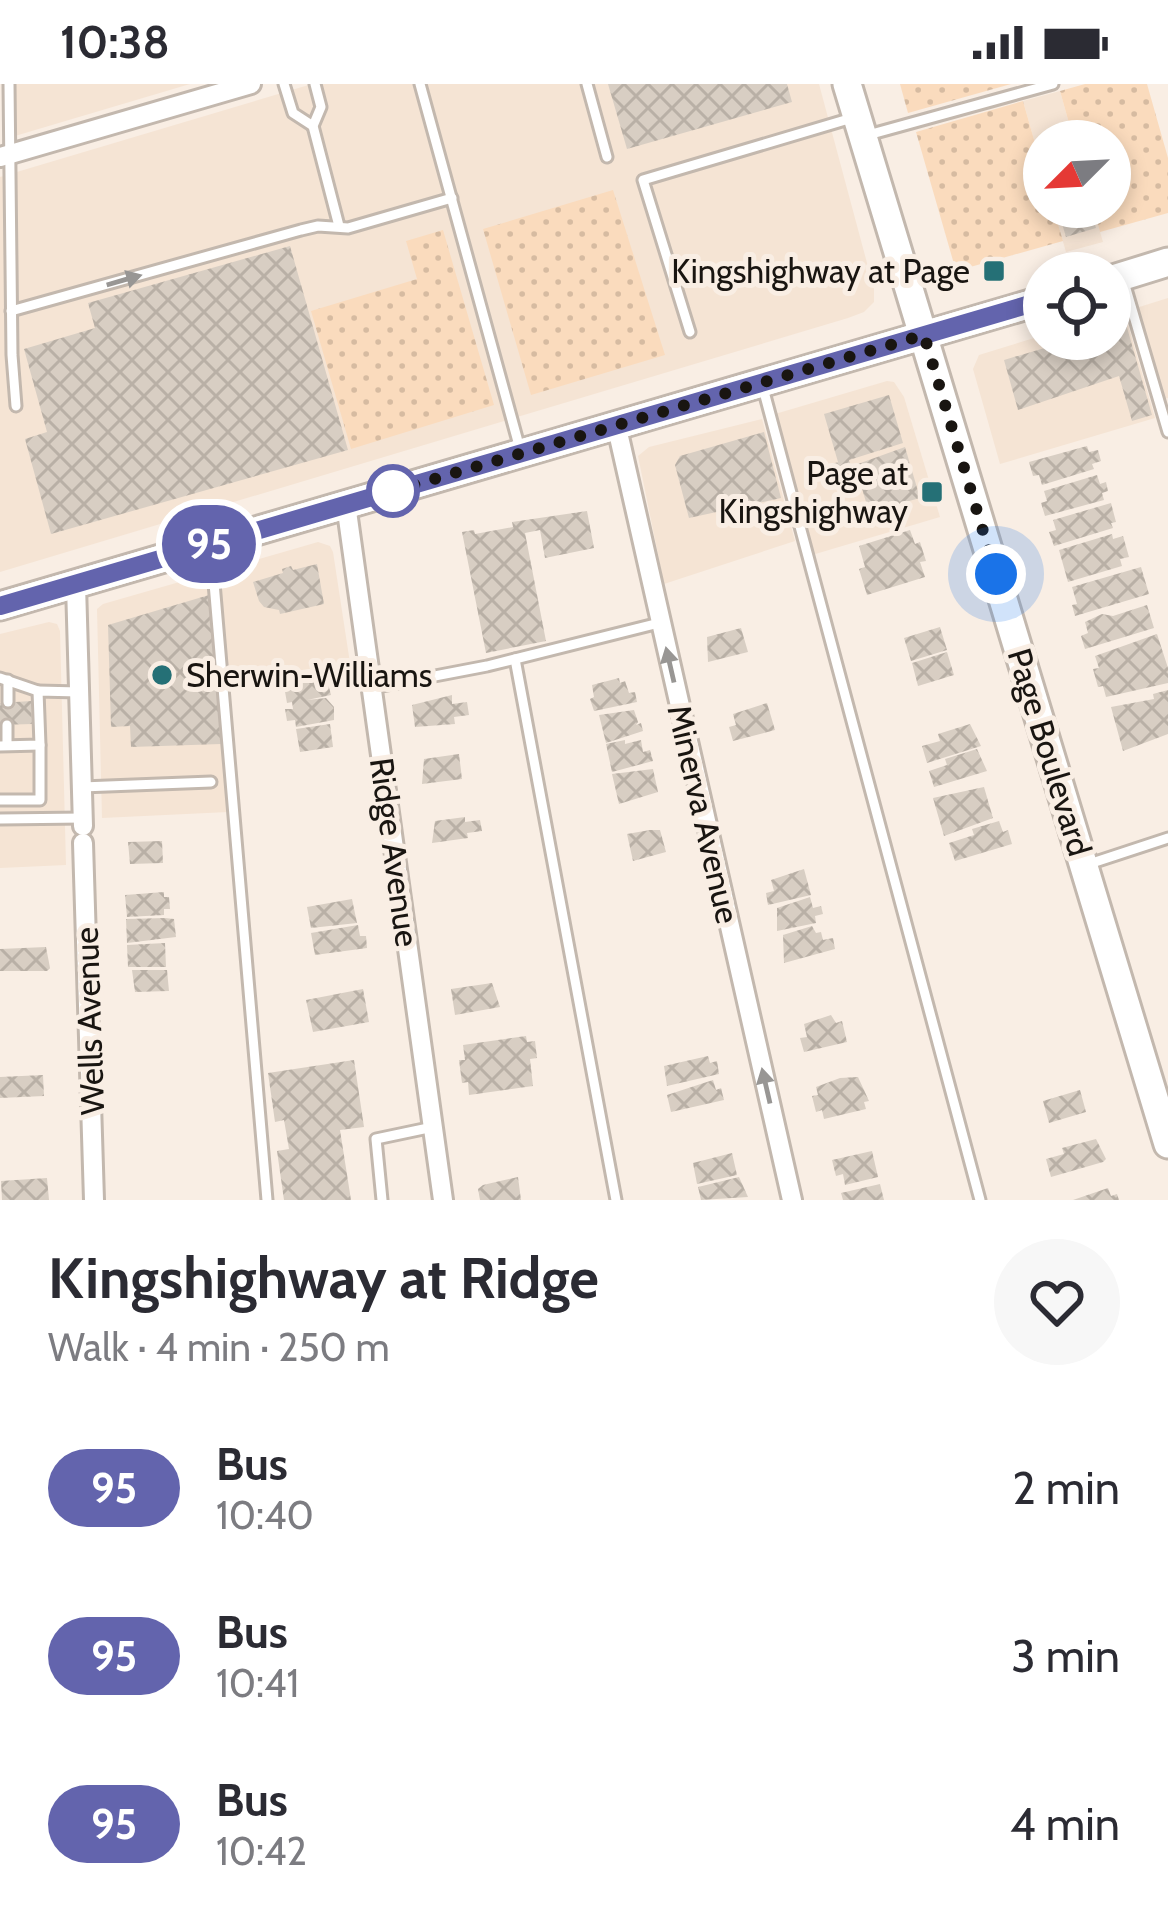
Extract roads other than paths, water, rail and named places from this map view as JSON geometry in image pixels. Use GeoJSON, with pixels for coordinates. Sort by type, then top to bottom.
{"type":"FeatureCollection","features":[{"type":"Feature","properties":{"kind":"main road","name":"Page Boulevard"},"geometry":{"type":"LineString","coordinates":[[847,84],[1168,1144]]}},
{"type":"Feature","properties":{"kind":"main road"},"geometry":{"type":"LineString","coordinates":[[1131,273],[1168,262]]}},
{"type":"Feature","properties":{"kind":"main road"},"geometry":{"type":"LineString","coordinates":[[0,606],[1023,306]]}},
{"type":"Feature","properties":{"kind":"street"},"geometry":{"type":"LineString","coordinates":[[5,156],[251,84]]}},
{"type":"Feature","properties":{"kind":"street","name":"Minerva Avenue"},"geometry":{"type":"LineString","coordinates":[[617,428],[792,1200]]}},
{"type":"Feature","properties":{"kind":"street","name":"Ridge Avenue"},"geometry":{"type":"LineString","coordinates":[[346,504],[443,1200]]}},
{"type":"Feature","properties":{"kind":"street","name":"Wells Avenue"},"geometry":{"type":"LineString","coordinates":[[76,585],[94,1200]]}},
{"type":"Feature","properties":{"kind":"lane"},"geometry":{"type":"LineString","coordinates":[[9,84],[5,156],[16,406]]}},
{"type":"Feature","properties":{"kind":"lane"},"geometry":{"type":"LineString","coordinates":[[284,84],[292,113],[313,126]]}},
{"type":"Feature","properties":{"kind":"lane"},"geometry":{"type":"LineString","coordinates":[[315,84],[321,107],[313,126],[339,226]]}},
{"type":"Feature","properties":{"kind":"lane"},"geometry":{"type":"LineString","coordinates":[[420,84],[521,454]]}},
{"type":"Feature","properties":{"kind":"lane"},"geometry":{"type":"LineString","coordinates":[[587,84],[607,157]]}},
{"type":"Feature","properties":{"kind":"lane"},"geometry":{"type":"LineString","coordinates":[[690,332],[643,180],[1053,84]]}},
{"type":"Feature","properties":{"kind":"lane"},"geometry":{"type":"LineString","coordinates":[[11,310],[301,230],[348,228],[452,198]]}},
{"type":"Feature","properties":{"kind":"lane"},"geometry":{"type":"LineString","coordinates":[[1131,322],[1168,432]]}},
{"type":"Feature","properties":{"kind":"lane"},"geometry":{"type":"LineString","coordinates":[[762,384],[980,1200]]}},
{"type":"Feature","properties":{"kind":"lane"},"geometry":{"type":"LineString","coordinates":[[211,544],[268,1200]]}},
{"type":"Feature","properties":{"kind":"lane"},"geometry":{"type":"LineString","coordinates":[[372,688],[661,623]]}},
{"type":"Feature","properties":{"kind":"lane"},"geometry":{"type":"LineString","coordinates":[[515,659],[616,1200]]}},
{"type":"Feature","properties":{"kind":"lane"},"geometry":{"type":"LineString","coordinates":[[8,702],[4,679],[38,691],[79,692]]}},
{"type":"Feature","properties":{"kind":"lane"},"geometry":{"type":"LineString","coordinates":[[0,800],[40,800],[38,691]]}},
{"type":"Feature","properties":{"kind":"lane"},"geometry":{"type":"LineString","coordinates":[[7,725],[3,746],[40,745]]}},
{"type":"Feature","properties":{"kind":"lane"},"geometry":{"type":"LineString","coordinates":[[82,788],[211,782]]}},
{"type":"Feature","properties":{"kind":"lane"},"geometry":{"type":"LineString","coordinates":[[0,819],[83,829]]}},
{"type":"Feature","properties":{"kind":"lane"},"geometry":{"type":"LineString","coordinates":[[1084,866],[1168,838]]}},
{"type":"Feature","properties":{"kind":"lane"},"geometry":{"type":"LineString","coordinates":[[382,1200],[376,1139],[433,1127]]}},
{"type":"Feature","properties":{"kind":"place","name":"Kingshighway at Page"},"geometry":{"type":"Point","coordinates":[994,271]}},
{"type":"Feature","properties":{"kind":"place","name":"Page at Kingshighway"},"geometry":{"type":"Point","coordinates":[932,492]}},
{"type":"Feature","properties":{"kind":"place","name":"Sherwin-Williams"},"geometry":{"type":"Point","coordinates":[162,675]}}]}
